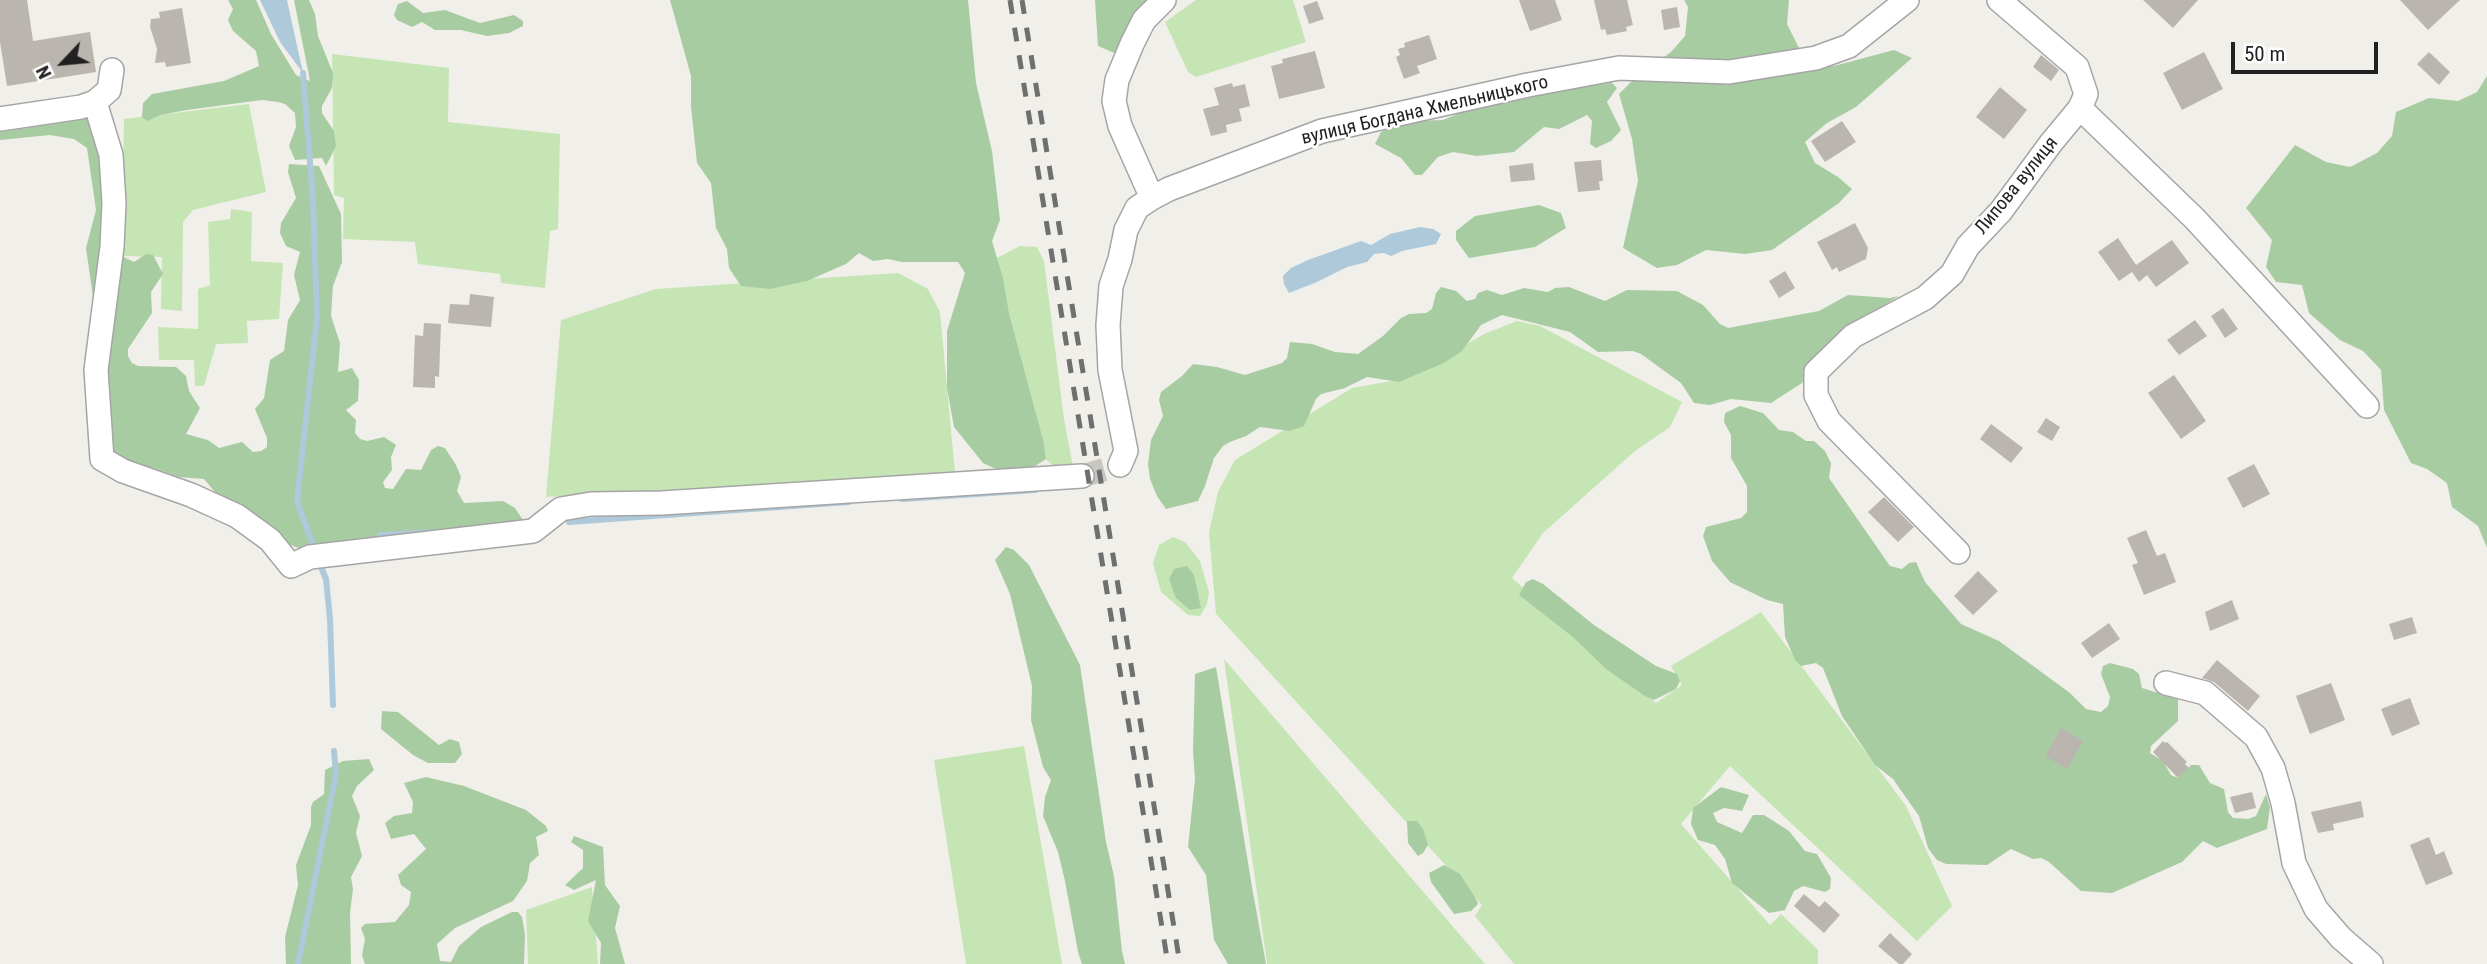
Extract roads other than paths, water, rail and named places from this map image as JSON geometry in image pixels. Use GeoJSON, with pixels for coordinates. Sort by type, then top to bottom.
{"type":"FeatureCollection","features":[{"type":"Feature","properties":{"kind":"street"},"geometry":{"type":"LineString","coordinates":[[1120,465],[1126,451],[1110,370],[1108,325],[1111,286],[1126,230],[1137,208],[1152,198],[1121,126],[1114,101],[1117,80],[1132,44],[1144,20],[1164,0]]}},
{"type":"Feature","properties":{"kind":"street","name":"вулиця Богдана Хмельницького"},"geometry":{"type":"LineString","coordinates":[[1152,198],[1169,189],[1322,131],[1491,93],[1619,68],[1729,72],[1816,58],[1849,46],[1907,0]]}},
{"type":"Feature","properties":{"kind":"street"},"geometry":{"type":"LineString","coordinates":[[1999,0],[2077,67],[2086,94],[2080,108],[2194,219],[2367,407]]}},
{"type":"Feature","properties":{"kind":"street"},"geometry":{"type":"LineString","coordinates":[[0,119],[81,107],[95,102],[109,90],[112,70]]}},
{"type":"Feature","properties":{"kind":"street"},"geometry":{"type":"LineString","coordinates":[[95,102],[111,155],[114,203],[112,247],[96,370],[102,459],[123,471],[191,495],[237,516],[270,540],[291,566],[321,556],[533,531],[561,509],[591,505],[662,503],[1082,476]]}},
{"type":"Feature","properties":{"kind":"street","name":"Липова вулиця"},"geometry":{"type":"LineString","coordinates":[[1958,552],[1829,421],[1816,395],[1816,372],[1853,336],[1925,298],[1952,274],[1968,246],[2001,211],[2080,108]]}},
{"type":"Feature","properties":{"kind":"street"},"geometry":{"type":"LineString","coordinates":[[2166,683],[2205,693],[2256,737],[2273,768],[2283,803],[2294,863],[2316,909],[2340,938],[2371,964]]}},
{"type":"Feature","properties":{"kind":"water"},"geometry":{"type":"Polygon","coordinates":[[[260,0],[287,0],[303,73],[280,42],[260,0]]]}},
{"type":"Feature","properties":{"kind":"water"},"geometry":{"type":"Polygon","coordinates":[[[1420,227],[1433,229],[1441,234],[1436,244],[1391,256],[1384,253],[1374,254],[1367,262],[1347,267],[1289,293],[1284,284],[1283,276],[1291,268],[1308,260],[1361,241],[1371,245],[1390,234],[1420,227]]]}},
{"type":"Feature","properties":{"kind":"waterway"},"geometry":{"type":"LineString","coordinates":[[303,73],[313,201],[317,317],[297,501],[315,551]]}},
{"type":"Feature","properties":{"kind":"waterway"},"geometry":{"type":"LineString","coordinates":[[902,499],[1035,490]]}},
{"type":"Feature","properties":{"kind":"waterway"},"geometry":{"type":"LineString","coordinates":[[569,522],[849,502]]}},
{"type":"Feature","properties":{"kind":"waterway"},"geometry":{"type":"LineString","coordinates":[[380,535],[434,532]]}},
{"type":"Feature","properties":{"kind":"waterway"},"geometry":{"type":"LineString","coordinates":[[319,562],[326,579],[330,619],[333,705]]}},
{"type":"Feature","properties":{"kind":"waterway"},"geometry":{"type":"LineString","coordinates":[[298,964],[336,774],[334,751]]}},
{"type":"Feature","properties":{"kind":"tunnel"},"geometry":{"type":"LineString","coordinates":[[1082,476],[1120,465]]}},
{"type":"Feature","properties":{"kind":"railway"},"geometry":{"type":"LineString","coordinates":[[1010,0],[1168,964]]}},
{"type":"Feature","properties":{"kind":"railway"},"geometry":{"type":"LineString","coordinates":[[1022,0],[1180,964]]}}]}
